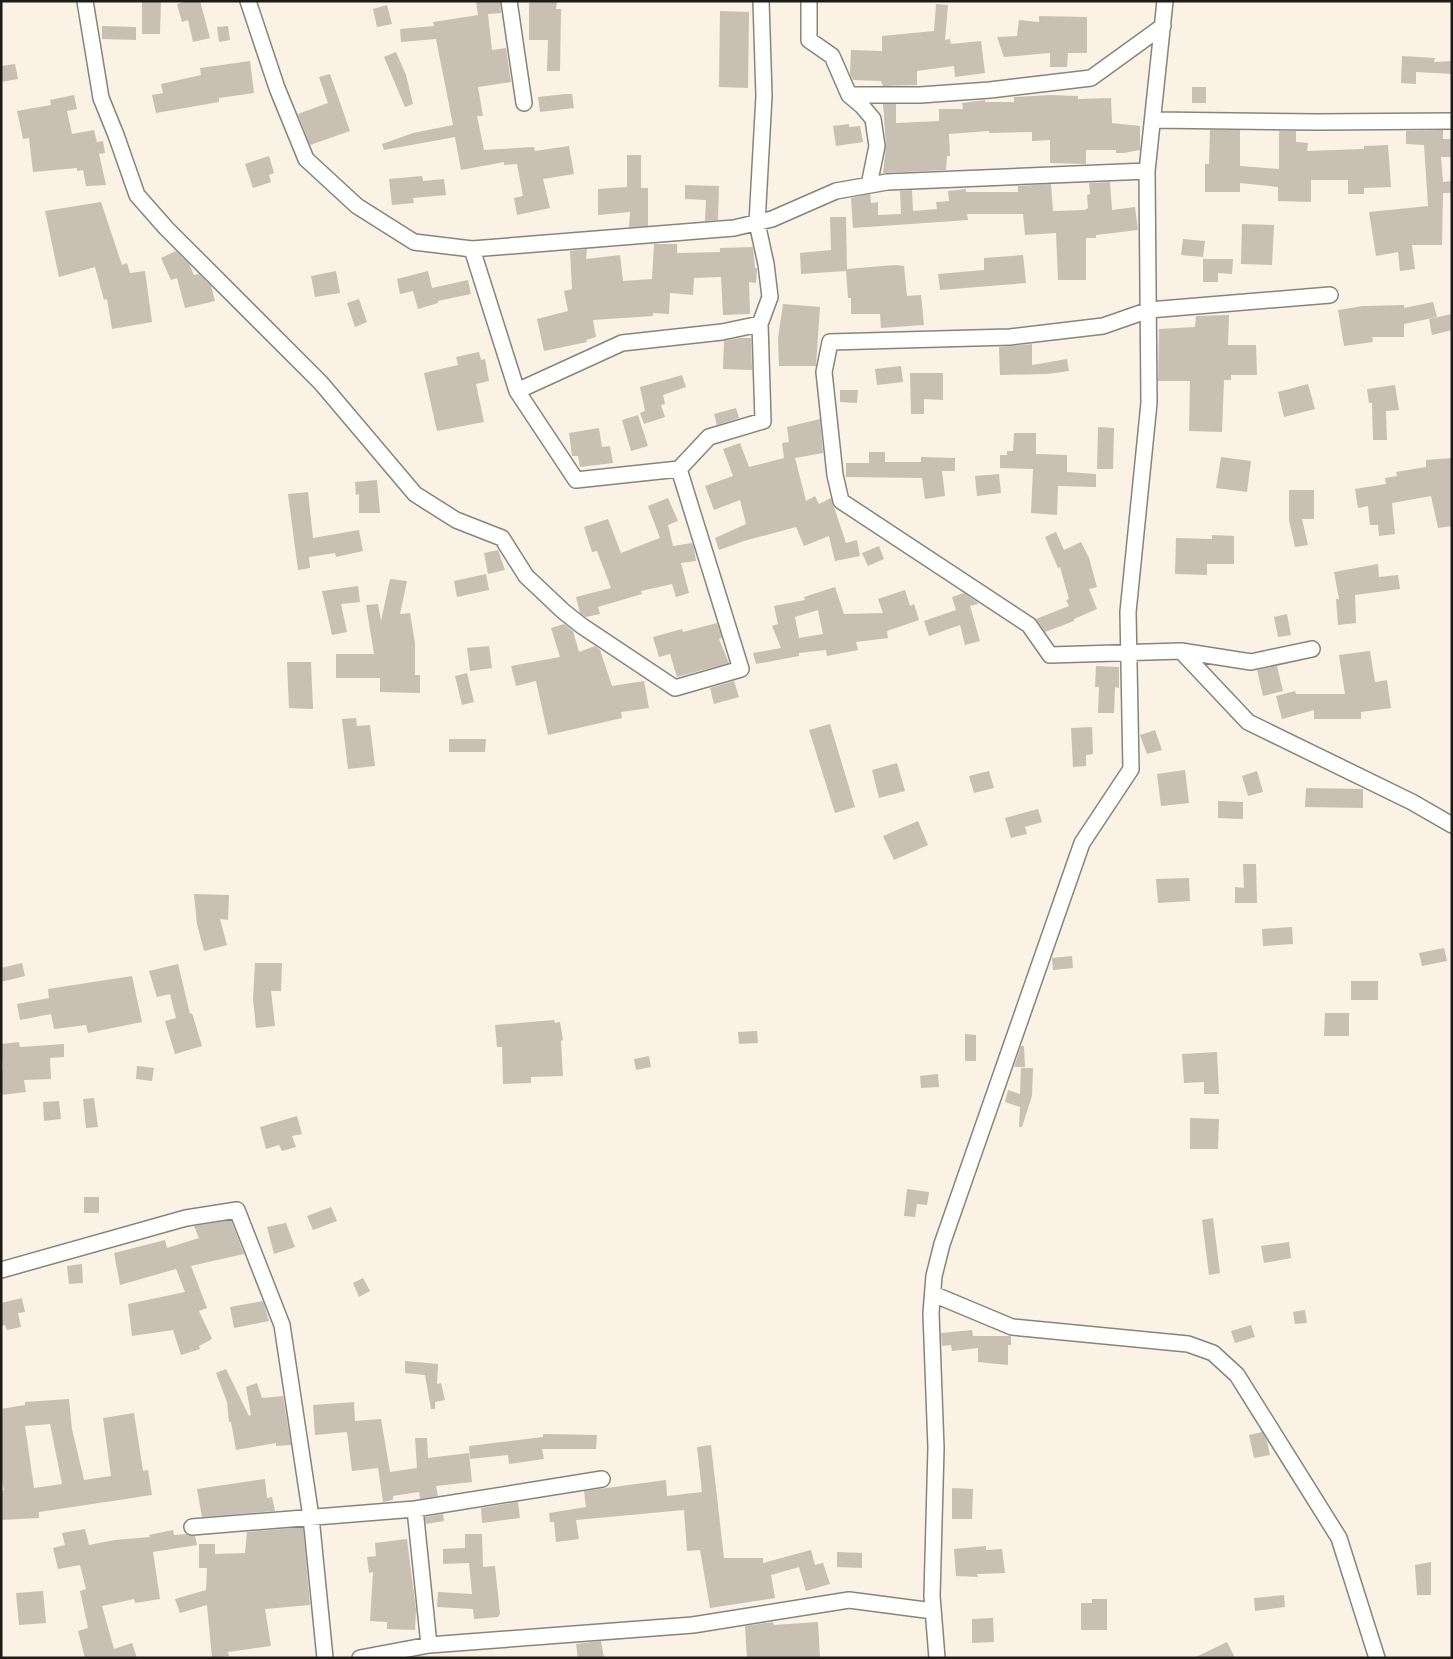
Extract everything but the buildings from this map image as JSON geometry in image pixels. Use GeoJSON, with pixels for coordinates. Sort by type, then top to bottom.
{"type":"FeatureCollection","features":[{"type":"Feature","properties":{"kind":"street"},"geometry":{"type":"LineString","coordinates":[[85,1],[101,98],[137,195],[166,228],[321,383],[415,494],[456,520],[502,538],[526,576],[563,611],[675,688],[741,670],[678,468]]}},
{"type":"Feature","properties":{"kind":"street"},"geometry":{"type":"LineString","coordinates":[[248,1],[277,88],[306,159],[358,206],[414,242],[472,248],[734,228],[772,219],[836,191],[868,185],[897,182],[1147,171]]}},
{"type":"Feature","properties":{"kind":"street"},"geometry":{"type":"LineString","coordinates":[[509,1],[524,103]]}},
{"type":"Feature","properties":{"kind":"street"},"geometry":{"type":"LineString","coordinates":[[472,248],[517,391],[576,480],[678,468],[709,437],[763,421],[760,324],[770,297],[766,264],[757,223],[764,96],[760,1]]}},
{"type":"Feature","properties":{"kind":"street"},"geometry":{"type":"LineString","coordinates":[[809,1],[809,40],[832,56],[849,95],[873,119],[876,146],[868,185]]}},
{"type":"Feature","properties":{"kind":"street"},"geometry":{"type":"LineString","coordinates":[[937,1658],[933,1611],[936,1448],[931,1313],[942,1244],[1082,843],[1131,770],[1128,612],[1149,403],[1147,171],[1166,1]]}},
{"type":"Feature","properties":{"kind":"street"},"geometry":{"type":"LineString","coordinates":[[849,95],[920,95],[990,90],[1091,78],[1163,26]]}},
{"type":"Feature","properties":{"kind":"street"},"geometry":{"type":"LineString","coordinates":[[1153,120],[1452,121]]}},
{"type":"Feature","properties":{"kind":"street"},"geometry":{"type":"LineString","coordinates":[[1312,648],[1251,662],[1181,651],[1050,655],[1029,625],[841,502],[835,475],[824,372],[830,342],[1010,337],[1103,326],[1149,310],[1330,294]]}},
{"type":"Feature","properties":{"kind":"street"},"geometry":{"type":"LineString","coordinates":[[517,391],[622,343],[722,332],[760,324]]}},
{"type":"Feature","properties":{"kind":"street"},"geometry":{"type":"LineString","coordinates":[[1181,651],[1248,722],[1412,802],[1452,825]]}},
{"type":"Feature","properties":{"kind":"street"},"geometry":{"type":"LineString","coordinates":[[1,1270],[186,1218],[236,1210],[282,1326],[311,1517],[325,1658]]}},
{"type":"Feature","properties":{"kind":"street"},"geometry":{"type":"LineString","coordinates":[[933,1294],[1012,1327],[1188,1344],[1213,1353],[1237,1376],[1339,1538],[1377,1658]]}},
{"type":"Feature","properties":{"kind":"street"},"geometry":{"type":"LineString","coordinates":[[192,1527],[415,1509],[602,1479]]}},
{"type":"Feature","properties":{"kind":"street"},"geometry":{"type":"LineString","coordinates":[[415,1509],[429,1645]]}},
{"type":"Feature","properties":{"kind":"street"},"geometry":{"type":"LineString","coordinates":[[360,1658],[429,1645],[693,1625],[849,1600],[933,1611]]}}]}
